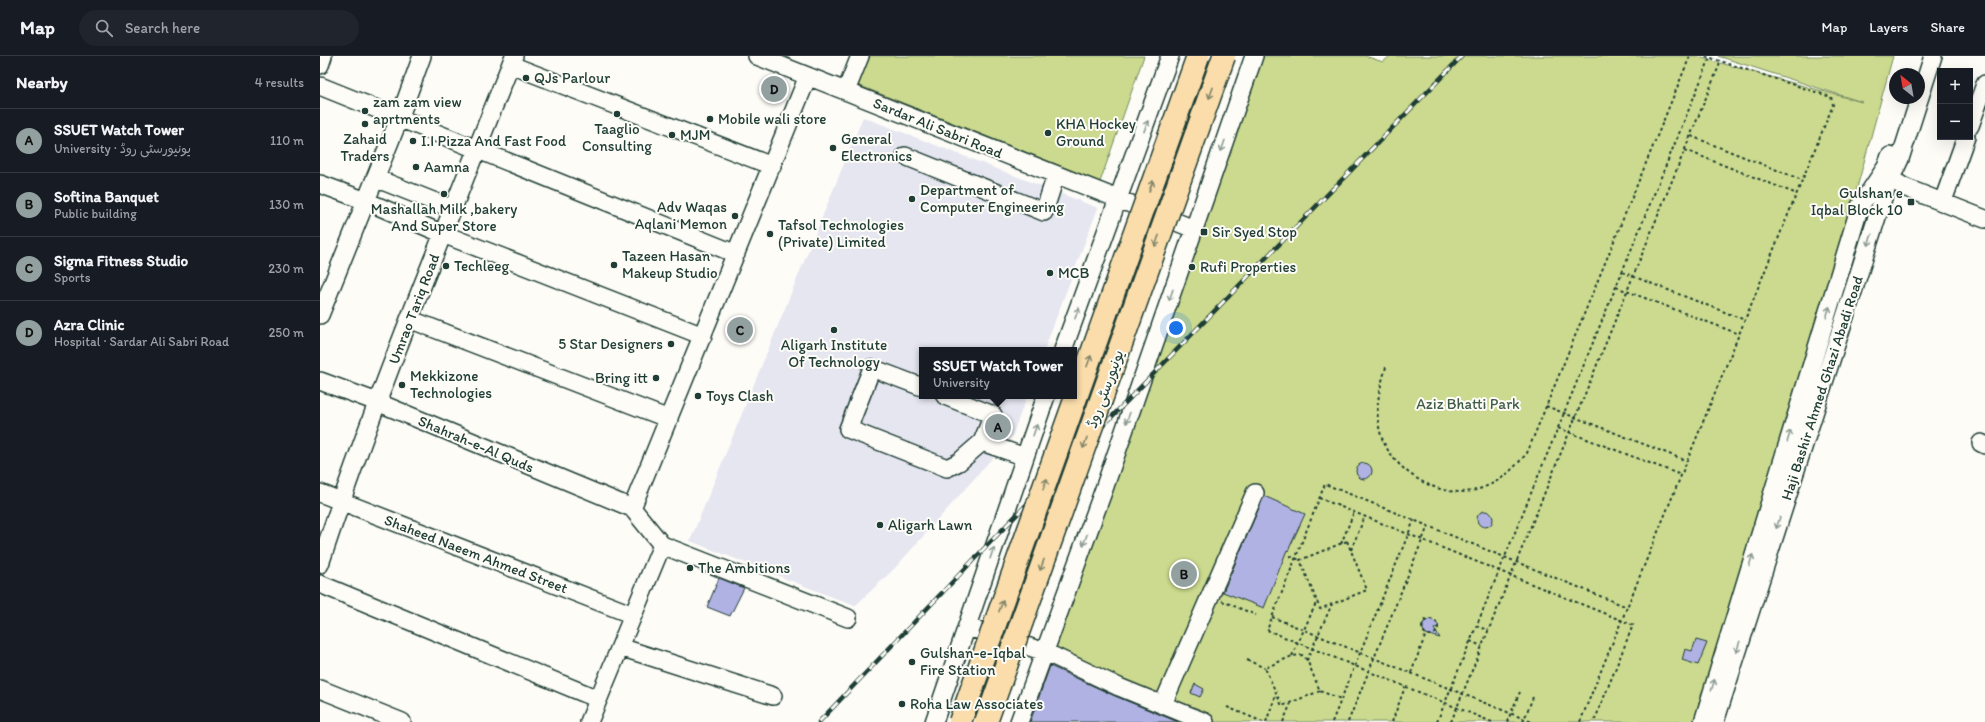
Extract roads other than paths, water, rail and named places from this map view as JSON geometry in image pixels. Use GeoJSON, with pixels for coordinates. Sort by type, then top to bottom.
{"type":"FeatureCollection","features":[{"type":"Feature","properties":{"kind":"main road","name":"یونیورسٹی روڈ"},"geometry":{"type":"LineString","coordinates":[[1077,395],[1198,56]]}},
{"type":"Feature","properties":{"kind":"main road","name":"یونیورسٹی روڈ"},"geometry":{"type":"LineString","coordinates":[[986,722],[1224,56]]}},
{"type":"Feature","properties":{"kind":"main road","name":"یونیورسٹی روڈ"},"geometry":{"type":"LineString","coordinates":[[960,722],[1075,399]]}},
{"type":"Feature","properties":{"kind":"street"},"geometry":{"type":"LineString","coordinates":[[320,65],[324,56]]}},
{"type":"Feature","properties":{"kind":"street"},"geometry":{"type":"LineString","coordinates":[[320,315],[376,178],[422,56]]}},
{"type":"Feature","properties":{"kind":"street","name":"Sardar Ali Sabri Road"},"geometry":{"type":"LineString","coordinates":[[757,56],[1194,229]]}},
{"type":"Feature","properties":{"kind":"street"},"geometry":{"type":"LineString","coordinates":[[846,91],[860,56]]}},
{"type":"Feature","properties":{"kind":"street"},"geometry":{"type":"LineString","coordinates":[[1064,347],[1170,56]]}},
{"type":"Feature","properties":{"kind":"street"},"geometry":{"type":"LineString","coordinates":[[1019,722],[1045,652],[1254,56]]}},
{"type":"Feature","properties":{"kind":"street"},"geometry":{"type":"LineString","coordinates":[[1918,68],[1921,56]]}},
{"type":"Feature","properties":{"kind":"street","name":"Haji Bashir Ahmed Ghazi Abadi Road"},"geometry":{"type":"LineString","coordinates":[[1703,722],[1860,206],[1900,159],[1933,56]]}},
{"type":"Feature","properties":{"kind":"street"},"geometry":{"type":"LineString","coordinates":[[512,60],[772,166]]}},
{"type":"Feature","properties":{"kind":"street","name":"Umrao Tariq Road"},"geometry":{"type":"LineString","coordinates":[[320,564],[377,402],[512,60]]}},
{"type":"Feature","properties":{"kind":"street"},"geometry":{"type":"LineString","coordinates":[[808,76],[632,508],[662,545],[848,618]]}},
{"type":"Feature","properties":{"kind":"street"},"geometry":{"type":"LineString","coordinates":[[1973,118],[1985,84]]}},
{"type":"Feature","properties":{"kind":"street"},"geometry":{"type":"LineString","coordinates":[[320,86],[736,254]]}},
{"type":"Feature","properties":{"kind":"street","name":"Haji Bashir Ahmed Ghazi Abadi Road"},"geometry":{"type":"LineString","coordinates":[[1715,722],[1886,189],[1886,177],[1906,104]]}},
{"type":"Feature","properties":{"kind":"street"},"geometry":{"type":"LineString","coordinates":[[1943,201],[1965,140]]}},
{"type":"Feature","properties":{"kind":"street"},"geometry":{"type":"LineString","coordinates":[[906,156],[1044,212],[1056,175]]}},
{"type":"Feature","properties":{"kind":"street"},"geometry":{"type":"LineString","coordinates":[[1886,177],[1904,187],[1984,216]]}},
{"type":"Feature","properties":{"kind":"street"},"geometry":{"type":"LineString","coordinates":[[376,178],[454,209]]}},
{"type":"Feature","properties":{"kind":"street"},"geometry":{"type":"LineString","coordinates":[[320,184],[366,201],[443,234],[702,336]]}},
{"type":"Feature","properties":{"kind":"street"},"geometry":{"type":"LineString","coordinates":[[409,319],[668,419]]}},
{"type":"Feature","properties":{"kind":"street"},"geometry":{"type":"LineString","coordinates":[[919,386],[872,368],[848,429],[947,468],[959,462],[982,442],[993,415],[953,399]]}},
{"type":"Feature","properties":{"kind":"street","name":"Shahrah-e-Al Quds"},"geometry":{"type":"LineString","coordinates":[[320,381],[377,402],[632,508]]}},
{"type":"Feature","properties":{"kind":"street"},"geometry":{"type":"LineString","coordinates":[[934,722],[968,627],[1045,399]]}},
{"type":"Feature","properties":{"kind":"street"},"geometry":{"type":"LineString","coordinates":[[982,442],[1025,457]]}},
{"type":"Feature","properties":{"kind":"street","name":"Shaheed Naeem Ahmed Street"},"geometry":{"type":"LineString","coordinates":[[320,493],[633,615]]}},
{"type":"Feature","properties":{"kind":"street"},"geometry":{"type":"LineString","coordinates":[[1163,704],[1255,493]]}},
{"type":"Feature","properties":{"kind":"street"},"geometry":{"type":"LineString","coordinates":[[589,722],[662,545]]}},
{"type":"Feature","properties":{"kind":"street"},"geometry":{"type":"LineString","coordinates":[[320,584],[598,699]]}},
{"type":"Feature","properties":{"kind":"street"},"geometry":{"type":"LineString","coordinates":[[968,627],[1045,652],[1119,687],[1206,722]]}},
{"type":"Feature","properties":{"kind":"street"},"geometry":{"type":"LineString","coordinates":[[620,647],[773,696]]}},
{"type":"Feature","properties":{"kind":"street"},"geometry":{"type":"LineString","coordinates":[[320,689],[402,722]]}},
{"type":"Feature","properties":{"kind":"railway"},"geometry":{"type":"LineString","coordinates":[[819,722],[999,533],[1462,56]]}},
{"type":"Feature","properties":{"kind":"place","name":"QJs Parlour"},"geometry":{"type":"Point","coordinates":[526,78]}},
{"type":"Feature","properties":{"kind":"place","name":"Azra Clinic"},"geometry":{"type":"Point","coordinates":[774,89]}},
{"type":"Feature","properties":{"kind":"place","name":"zam zam view aprtments"},"geometry":{"type":"Point","coordinates":[365,111]}},
{"type":"Feature","properties":{"kind":"place","name":"Taaglio Consulting"},"geometry":{"type":"Point","coordinates":[617,114]}},
{"type":"Feature","properties":{"kind":"place","name":"Mobile wali store"},"geometry":{"type":"Point","coordinates":[710,119]}},
{"type":"Feature","properties":{"kind":"place","name":"Zahaid Traders"},"geometry":{"type":"Point","coordinates":[365,124]}},
{"type":"Feature","properties":{"kind":"place","name":"KHA Hockey Ground"},"geometry":{"type":"Point","coordinates":[1048,133]}},
{"type":"Feature","properties":{"kind":"place","name":"MJM"},"geometry":{"type":"Point","coordinates":[672,135]}},
{"type":"Feature","properties":{"kind":"place","name":"I.I Pizza And Fast Food"},"geometry":{"type":"Point","coordinates":[413,141]}},
{"type":"Feature","properties":{"kind":"place","name":"General Electronics"},"geometry":{"type":"Point","coordinates":[833,148]}},
{"type":"Feature","properties":{"kind":"place","name":"Aamna"},"geometry":{"type":"Point","coordinates":[416,167]}},
{"type":"Feature","properties":{"kind":"place","name":"Mashallah Milk ,bakery And Super Store"},"geometry":{"type":"Point","coordinates":[444,194]}},
{"type":"Feature","properties":{"kind":"place","name":"Department of Computer Engineering"},"geometry":{"type":"Point","coordinates":[912,199]}},
{"type":"Feature","properties":{"kind":"place","name":"Gulshan e Iqbal Block 10"},"geometry":{"type":"Point","coordinates":[1911,202]}},
{"type":"Feature","properties":{"kind":"place","name":"Adv Waqas Aqlani Memon"},"geometry":{"type":"Point","coordinates":[735,216]}},
{"type":"Feature","properties":{"kind":"place","name":"Sir Syed Stop"},"geometry":{"type":"Point","coordinates":[1204,232]}},
{"type":"Feature","properties":{"kind":"place","name":"Tafsol Technologies (Private) Limited"},"geometry":{"type":"Point","coordinates":[770,234]}},
{"type":"Feature","properties":{"kind":"place","name":"Tazeen Hasan Makeup Studio"},"geometry":{"type":"Point","coordinates":[614,265]}},
{"type":"Feature","properties":{"kind":"place","name":"Techleeg"},"geometry":{"type":"Point","coordinates":[446,266]}},
{"type":"Feature","properties":{"kind":"place","name":"Rufi Properties"},"geometry":{"type":"Point","coordinates":[1192,267]}},
{"type":"Feature","properties":{"kind":"place","name":"MCB"},"geometry":{"type":"Point","coordinates":[1050,273]}},
{"type":"Feature","properties":{"kind":"place","name":"Sigma Fitness Studio"},"geometry":{"type":"Point","coordinates":[740,330]}},
{"type":"Feature","properties":{"kind":"place","name":"Aligarh Institute Of Technology"},"geometry":{"type":"Point","coordinates":[834,330]}},
{"type":"Feature","properties":{"kind":"place","name":"5 Star Designers"},"geometry":{"type":"Point","coordinates":[671,344]}},
{"type":"Feature","properties":{"kind":"place","name":"Bring itt"},"geometry":{"type":"Point","coordinates":[656,378]}},
{"type":"Feature","properties":{"kind":"place","name":"Mekkizone Technologies"},"geometry":{"type":"Point","coordinates":[402,385]}},
{"type":"Feature","properties":{"kind":"place","name":"Toys Clash"},"geometry":{"type":"Point","coordinates":[698,396]}},
{"type":"Feature","properties":{"kind":"place","name":"SSUET Watch Tower"},"geometry":{"type":"Point","coordinates":[998,427]}},
{"type":"Feature","properties":{"kind":"place","name":"Aligarh Lawn"},"geometry":{"type":"Point","coordinates":[880,525]}},
{"type":"Feature","properties":{"kind":"place","name":"The Ambitions"},"geometry":{"type":"Point","coordinates":[690,568]}},
{"type":"Feature","properties":{"kind":"place","name":"Softina Banquet"},"geometry":{"type":"Point","coordinates":[1184,574]}},
{"type":"Feature","properties":{"kind":"place","name":"Gulshan-e-Iqbal Fire Station"},"geometry":{"type":"Point","coordinates":[912,662]}},
{"type":"Feature","properties":{"kind":"place","name":"Roha Law Associates"},"geometry":{"type":"Point","coordinates":[902,704]}},
{"type":"Feature","properties":{"kind":"park label","name":"Aziz Bhatti Park"},"geometry":{"type":"Point","coordinates":[1468,404]}}]}
